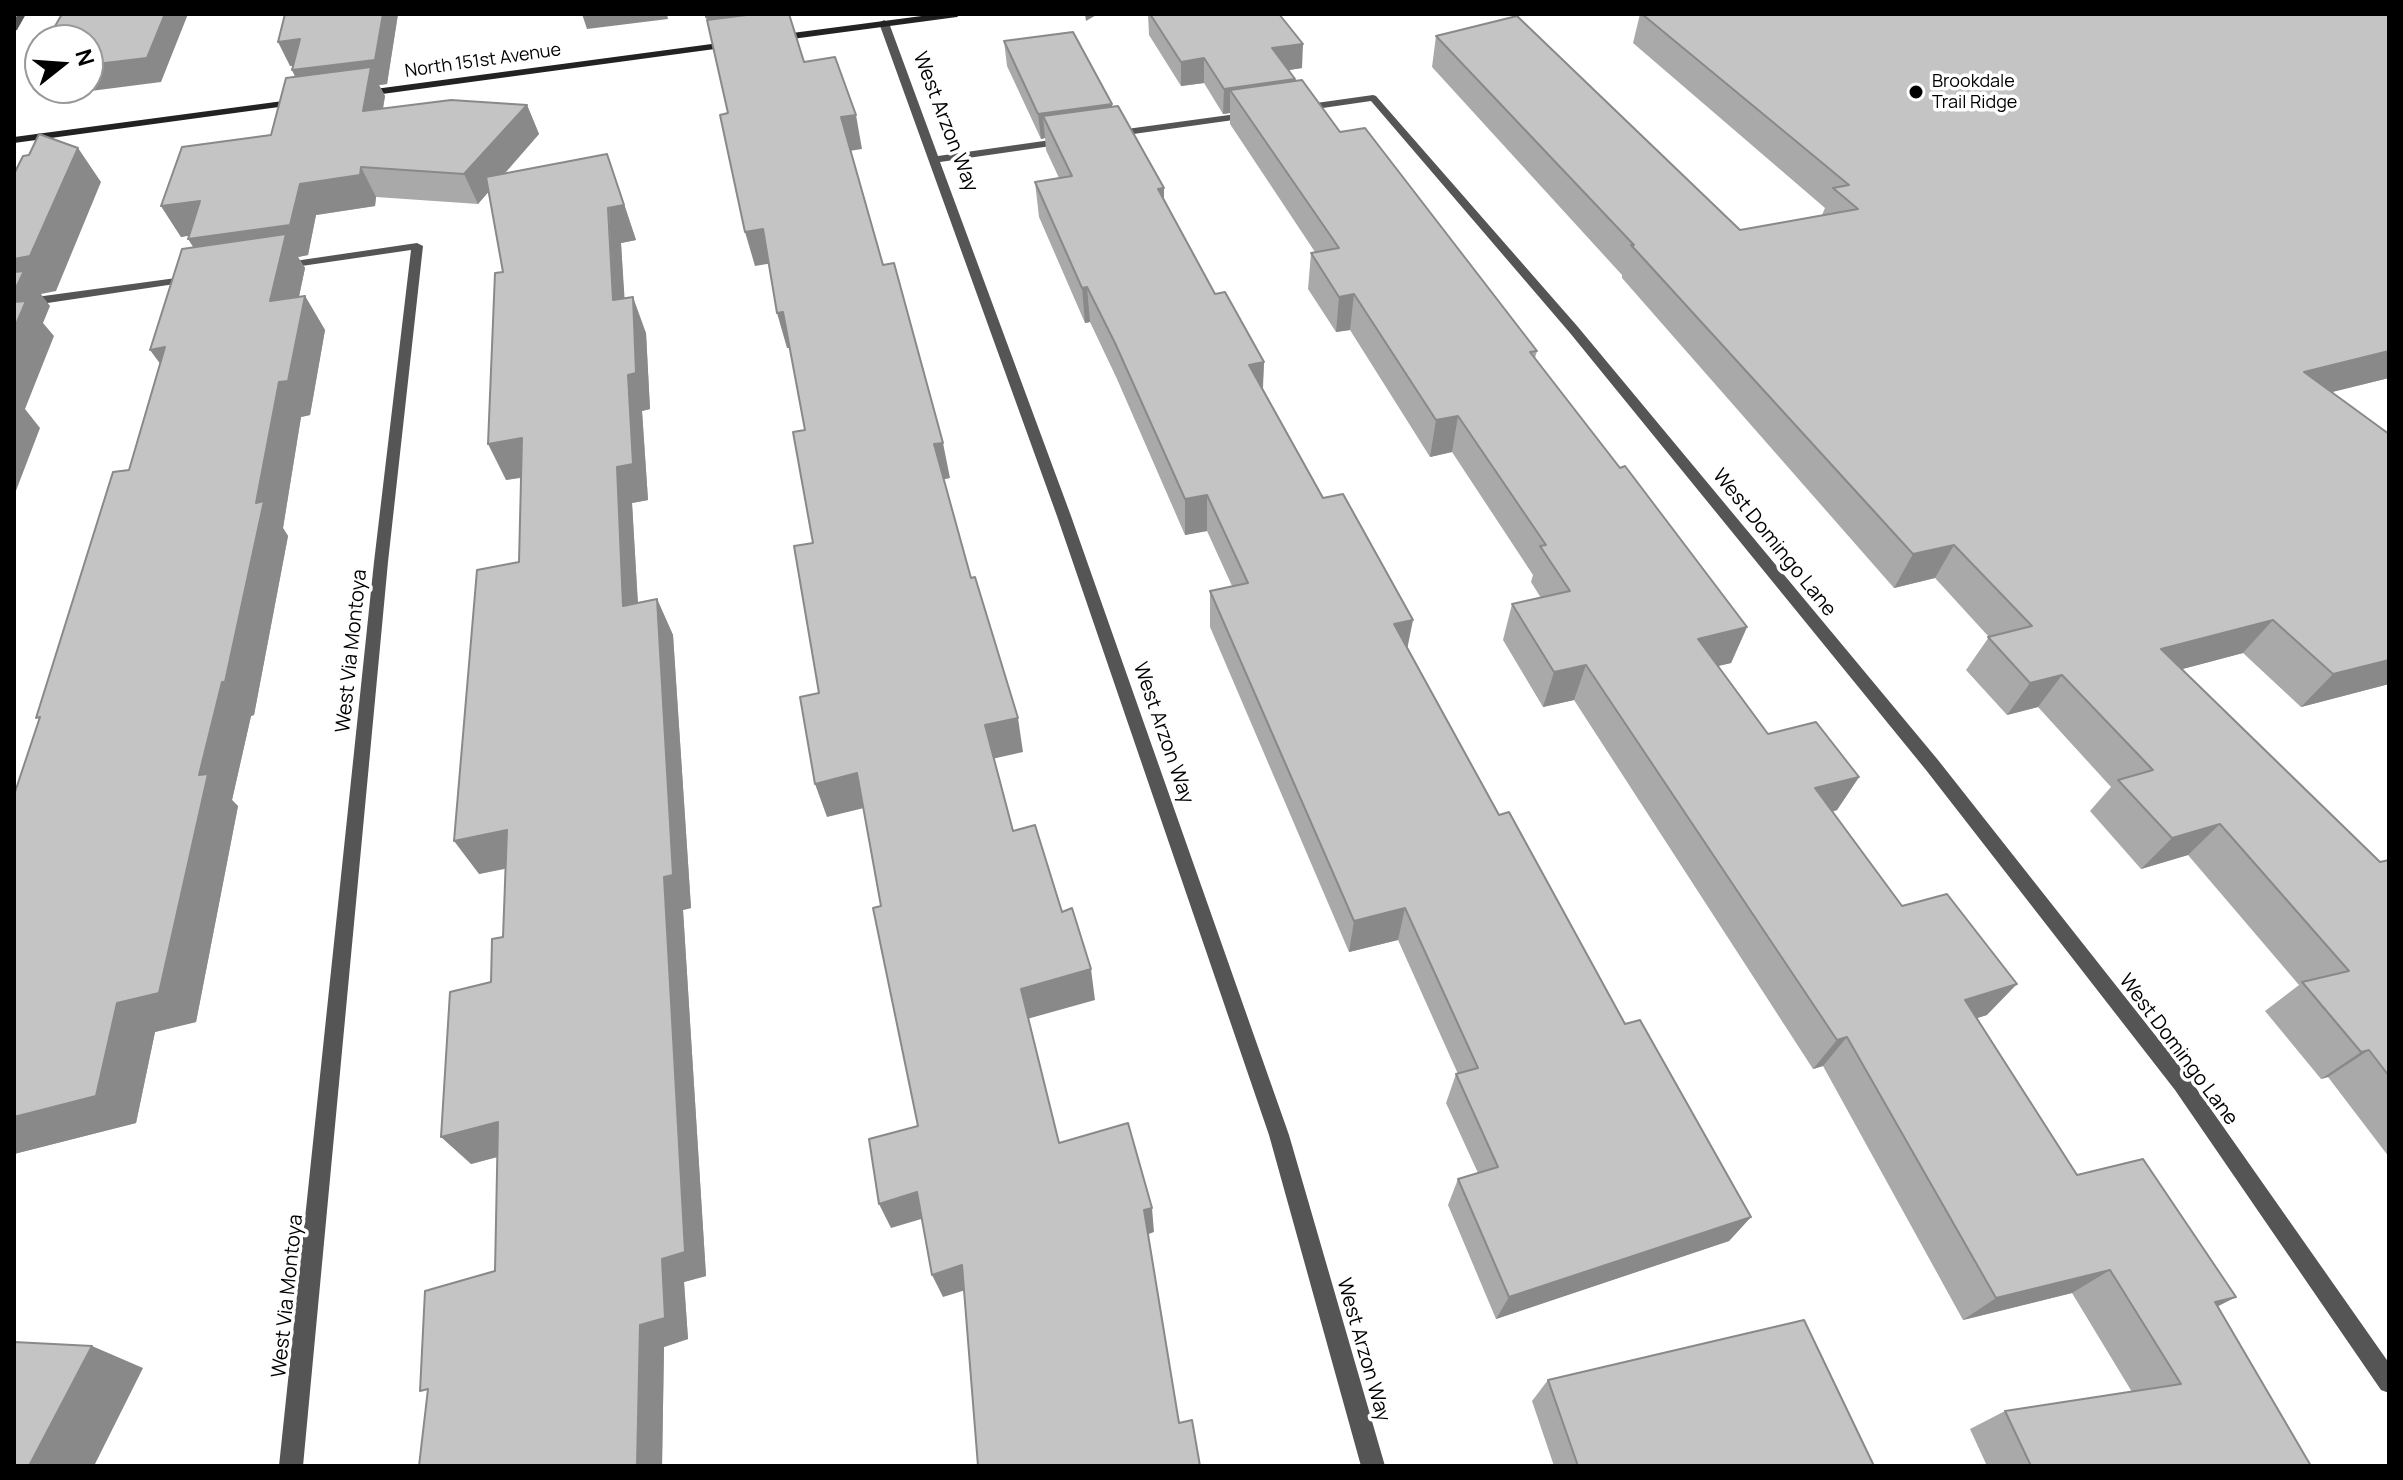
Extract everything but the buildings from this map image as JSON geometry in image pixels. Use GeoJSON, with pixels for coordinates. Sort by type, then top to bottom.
{"type":"FeatureCollection","features":[{"type":"Feature","properties":{"kind":"street"},"geometry":{"type":"LineString","coordinates":[[14,28],[22,14]]}},
{"type":"Feature","properties":{"kind":"street"},"geometry":{"type":"LineString","coordinates":[[758,40],[957,14]]}},
{"type":"Feature","properties":{"kind":"street","name":"West Arzon Way"},"geometry":{"type":"LineString","coordinates":[[884,23],[936,159],[1279,1135],[1373,1466]]}},
{"type":"Feature","properties":{"kind":"street","name":"North 151st Avenue"},"geometry":{"type":"LineString","coordinates":[[346,96],[742,43]]}},
{"type":"Feature","properties":{"kind":"street","name":"West Domingo Lane"},"geometry":{"type":"LineString","coordinates":[[936,159],[1373,98],[1574,330],[1932,765],[2182,1084],[2389,1382]]}},
{"type":"Feature","properties":{"kind":"street"},"geometry":{"type":"LineString","coordinates":[[14,140],[315,100]]}},
{"type":"Feature","properties":{"kind":"street","name":"West Via Montoya"},"geometry":{"type":"LineString","coordinates":[[262,268],[417,246],[391,470],[291,1466]]}},
{"type":"Feature","properties":{"kind":"street"},"geometry":{"type":"LineString","coordinates":[[14,304],[216,275]]}},
{"type":"Feature","properties":{"kind":"place","name":"Brookdale Trail Ridge"},"geometry":{"type":"Point","coordinates":[1916,92]}}]}
